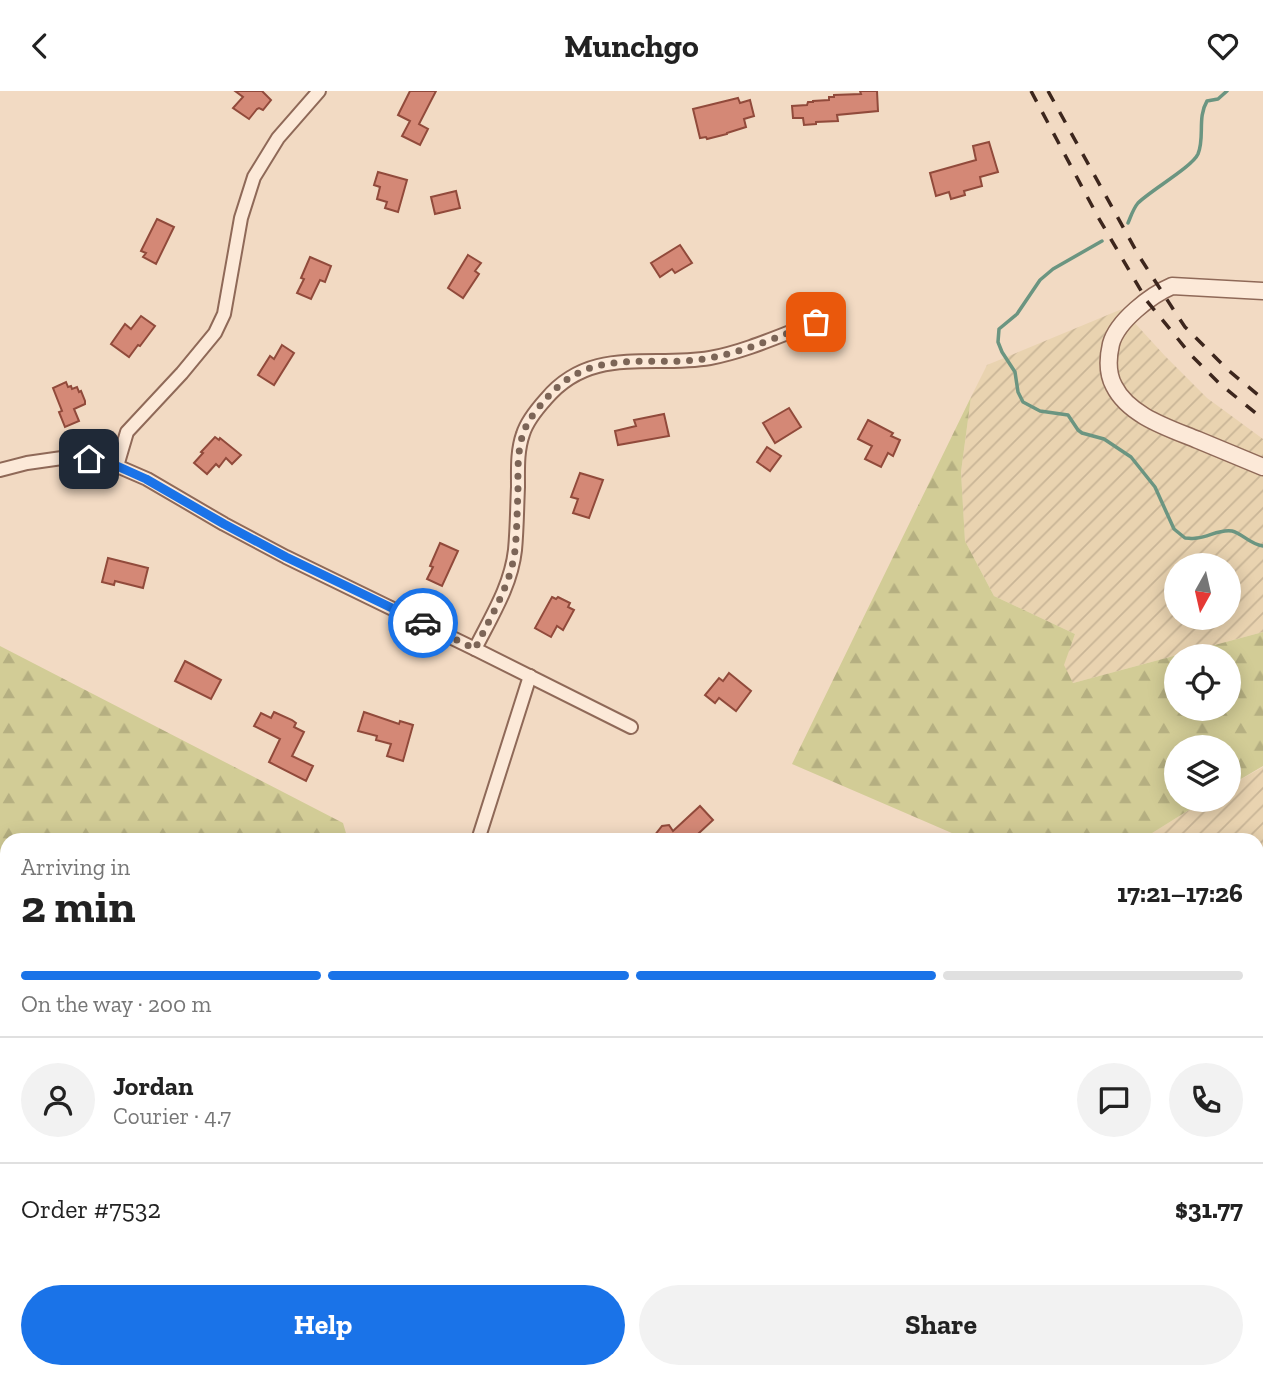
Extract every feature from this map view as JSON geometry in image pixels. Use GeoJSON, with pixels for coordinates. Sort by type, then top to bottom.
{"type":"FeatureCollection","features":[{"type":"Feature","properties":{"kind":"street"},"geometry":{"type":"LineString","coordinates":[[117,466],[127,432],[215,333],[224,314],[240,218],[254,177],[278,138],[319,91]]}},
{"type":"Feature","properties":{"kind":"street"},"geometry":{"type":"LineString","coordinates":[[1263,292],[1172,286],[1160,291],[1122,323],[1112,340],[1108,358],[1113,385],[1122,398],[1138,411],[1158,423],[1263,467]]}},
{"type":"Feature","properties":{"kind":"street"},"geometry":{"type":"LineString","coordinates":[[475,649],[509,578],[514,552],[518,460],[523,433],[551,392],[592,367],[618,361],[711,358],[743,350],[816,322]]}},
{"type":"Feature","properties":{"kind":"street"},"geometry":{"type":"LineString","coordinates":[[0,470],[62,458],[89,459],[117,466],[146,479],[286,557],[631,727]]}},
{"type":"Feature","properties":{"kind":"street"},"geometry":{"type":"LineString","coordinates":[[480,833],[530,676]]}},
{"type":"Feature","properties":{"kind":"shaded area"},"geometry":{"type":"Polygon","coordinates":[[[1122,309],[1207,398],[1263,439],[1263,632],[1218,644],[1164,644],[1164,659],[1073,683],[1063,665],[1075,634],[994,596],[965,541],[961,472],[971,397],[987,365],[1122,309]]]}},
{"type":"Feature","properties":{"kind":"shaded area"},"geometry":{"type":"Polygon","coordinates":[[[1263,767],[1263,833],[1152,833],[1186,812],[1241,812],[1241,779],[1263,767]]]}},
{"type":"Feature","properties":{"kind":"green space"},"geometry":{"type":"Polygon","coordinates":[[[971,397],[961,472],[965,541],[994,596],[1075,634],[1064,665],[1073,683],[1164,659],[1164,721],[1241,721],[1241,644],[1218,644],[1263,632],[1263,766],[1241,779],[1241,735],[1164,735],[1164,812],[1186,812],[1152,833],[952,833],[792,764],[971,397]]]}},
{"type":"Feature","properties":{"kind":"green space"},"geometry":{"type":"Polygon","coordinates":[[[0,646],[343,823],[346,833],[0,833],[0,646]]]}},
{"type":"Feature","properties":{"kind":"building"},"geometry":{"type":"Polygon","coordinates":[[[235,91],[262,91],[271,100],[263,110],[257,109],[249,119],[233,108],[243,97],[235,91]]]}},
{"type":"Feature","properties":{"kind":"building"},"geometry":{"type":"Polygon","coordinates":[[[410,91],[436,91],[419,124],[428,129],[420,145],[402,136],[410,121],[398,115],[410,91]]]}},
{"type":"Feature","properties":{"kind":"building"},"geometry":{"type":"Polygon","coordinates":[[[860,91],[877,91],[878,111],[837,115],[838,121],[804,125],[803,118],[793,118],[792,106],[829,100],[829,97],[834,95],[861,94],[860,91]]]}},
{"type":"Feature","properties":{"kind":"building"},"geometry":{"type":"Polygon","coordinates":[[[738,98],[740,103],[750,100],[754,116],[744,119],[746,127],[707,139],[700,138],[693,109],[738,98]]]}},
{"type":"Feature","properties":{"kind":"building"},"geometry":{"type":"Polygon","coordinates":[[[989,142],[998,172],[980,177],[982,186],[964,191],[965,195],[951,199],[949,192],[936,196],[930,173],[976,160],[973,146],[989,142]]]}},
{"type":"Feature","properties":{"kind":"building"},"geometry":{"type":"Polygon","coordinates":[[[378,172],[407,180],[398,212],[385,208],[387,202],[377,199],[380,187],[374,185],[378,172]]]}},
{"type":"Feature","properties":{"kind":"building"},"geometry":{"type":"Polygon","coordinates":[[[456,191],[460,208],[435,214],[431,197],[456,191]]]}},
{"type":"Feature","properties":{"kind":"building"},"geometry":{"type":"Polygon","coordinates":[[[157,219],[174,227],[156,264],[143,257],[146,253],[141,251],[157,219]]]}},
{"type":"Feature","properties":{"kind":"building"},"geometry":{"type":"Polygon","coordinates":[[[680,245],[692,263],[675,273],[672,269],[660,277],[651,263],[680,245]]]}},
{"type":"Feature","properties":{"kind":"building"},"geometry":{"type":"Polygon","coordinates":[[[468,255],[481,263],[475,271],[479,274],[463,298],[448,288],[468,255]]]}},
{"type":"Feature","properties":{"kind":"building"},"geometry":{"type":"Polygon","coordinates":[[[310,257],[331,266],[325,282],[320,280],[311,299],[297,293],[310,257]]]}},
{"type":"Feature","properties":{"kind":"building"},"geometry":{"type":"Polygon","coordinates":[[[141,316],[155,326],[129,357],[111,344],[125,324],[131,329],[141,316]]]}},
{"type":"Feature","properties":{"kind":"building"},"geometry":{"type":"Polygon","coordinates":[[[282,345],[294,353],[274,385],[258,375],[270,356],[274,359],[282,345]]]}},
{"type":"Feature","properties":{"kind":"building"},"geometry":{"type":"Polygon","coordinates":[[[66,382],[68,387],[77,387],[79,392],[81,391],[85,404],[74,409],[79,421],[65,427],[53,388],[66,382]]]}},
{"type":"Feature","properties":{"kind":"building"},"geometry":{"type":"Polygon","coordinates":[[[789,408],[801,427],[775,443],[763,423],[789,408]]]}},
{"type":"Feature","properties":{"kind":"building"},"geometry":{"type":"Polygon","coordinates":[[[664,414],[669,436],[618,445],[615,431],[636,426],[634,420],[664,414]]]}},
{"type":"Feature","properties":{"kind":"building"},"geometry":{"type":"Polygon","coordinates":[[[868,420],[893,433],[891,436],[900,440],[893,456],[888,453],[881,467],[865,459],[872,446],[858,439],[868,420]]]}},
{"type":"Feature","properties":{"kind":"building"},"geometry":{"type":"Polygon","coordinates":[[[215,437],[241,455],[232,464],[226,458],[219,467],[216,464],[207,474],[194,463],[215,437]]]}},
{"type":"Feature","properties":{"kind":"building"},"geometry":{"type":"Polygon","coordinates":[[[767,447],[781,456],[770,471],[757,462],[767,447]]]}},
{"type":"Feature","properties":{"kind":"building"},"geometry":{"type":"Polygon","coordinates":[[[580,473],[603,480],[589,518],[573,513],[578,499],[571,497],[580,473]]]}},
{"type":"Feature","properties":{"kind":"building"},"geometry":{"type":"Polygon","coordinates":[[[440,543],[458,551],[442,586],[427,579],[440,543]]]}},
{"type":"Feature","properties":{"kind":"building"},"geometry":{"type":"Polygon","coordinates":[[[108,558],[148,568],[143,588],[115,581],[114,585],[102,582],[108,558]]]}},
{"type":"Feature","properties":{"kind":"building"},"geometry":{"type":"Polygon","coordinates":[[[552,597],[570,603],[568,607],[574,610],[563,630],[557,626],[551,637],[535,628],[552,597]]]}},
{"type":"Feature","properties":{"kind":"building"},"geometry":{"type":"Polygon","coordinates":[[[185,661],[221,680],[211,699],[175,681],[185,661]]]}},
{"type":"Feature","properties":{"kind":"building"},"geometry":{"type":"Polygon","coordinates":[[[729,673],[751,691],[736,711],[719,698],[715,703],[705,695],[719,678],[723,681],[729,673]]]}},
{"type":"Feature","properties":{"kind":"building"},"geometry":{"type":"Polygon","coordinates":[[[274,712],[292,720],[296,723],[294,727],[304,732],[292,756],[313,766],[306,781],[269,762],[280,739],[254,726],[261,713],[271,718],[274,712]]]}},
{"type":"Feature","properties":{"kind":"building"},"geometry":{"type":"Polygon","coordinates":[[[364,712],[399,724],[400,721],[413,725],[403,761],[387,756],[391,744],[376,740],[377,736],[358,731],[364,712]]]}},
{"type":"Feature","properties":{"kind":"building"},"geometry":{"type":"Polygon","coordinates":[[[700,806],[713,820],[699,833],[656,833],[662,826],[669,825],[673,831],[700,806]]]}},
{"type":"Feature","properties":{"kind":"waterway"},"geometry":{"type":"LineString","coordinates":[[1128,223],[1138,203],[1180,172],[1198,154],[1204,107],[1207,101],[1218,99],[1227,91]]}},
{"type":"Feature","properties":{"kind":"waterway"},"geometry":{"type":"LineString","coordinates":[[1102,241],[1053,269],[1040,280],[1017,314],[999,329],[998,342],[1015,372],[1018,392],[1023,402],[1040,411],[1068,415],[1082,433],[1104,439],[1131,457],[1155,487],[1174,529],[1185,538],[1232,531],[1263,546]]}},
{"type":"Feature","properties":{"kind":"railway"},"geometry":{"type":"LineString","coordinates":[[1031,91],[1098,217],[1147,301],[1191,355],[1220,384],[1263,419]]}},
{"type":"Feature","properties":{"kind":"railway"},"geometry":{"type":"LineString","coordinates":[[1048,91],[1139,256],[1185,327],[1228,370],[1263,399]]}},
{"type":"Feature","properties":{"kind":"way so far"},"geometry":{"type":"LineString","coordinates":[[423,623],[475,649],[509,578],[514,552],[518,460],[523,433],[551,392],[592,367],[618,361],[711,358],[743,350],[816,322]]}},
{"type":"Feature","properties":{"kind":"route"},"geometry":{"type":"LineString","coordinates":[[89,459],[117,466],[146,479],[286,557],[423,623]]}}]}
